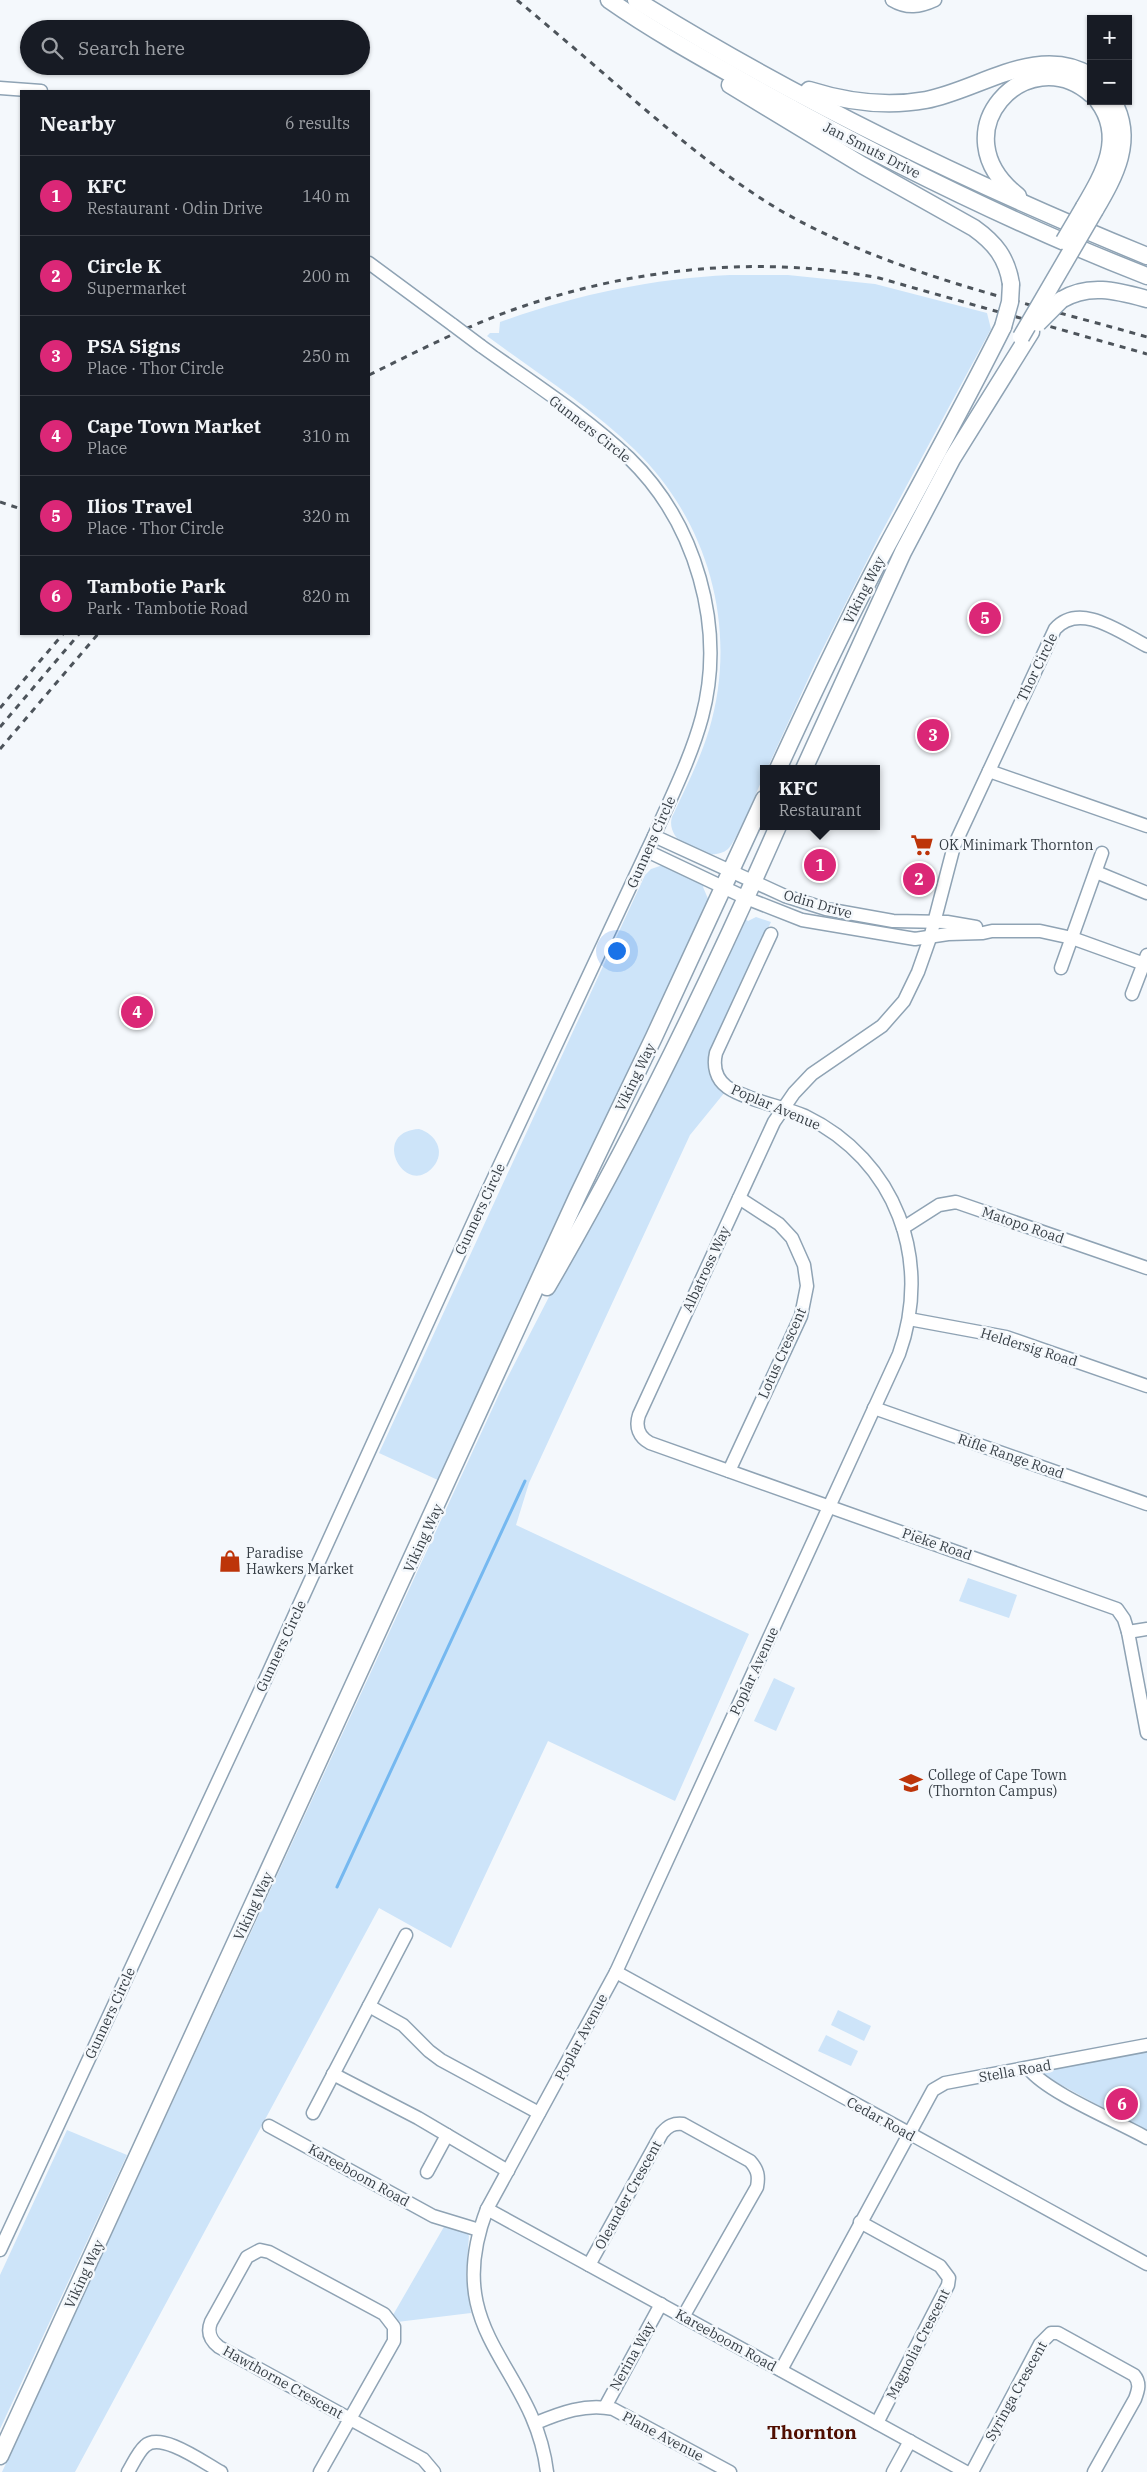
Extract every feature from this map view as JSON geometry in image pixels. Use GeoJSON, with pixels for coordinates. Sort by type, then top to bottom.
{"type":"FeatureCollection","features":[{"type":"Feature","properties":{"kind":"main road","name":"Jan Smuts Drive"},"geometry":{"type":"LineString","coordinates":[[609,0],[662,33],[836,133],[951,190],[1072,246],[1147,276]]}},
{"type":"Feature","properties":{"kind":"main road","name":"Jan Smuts Drive"},"geometry":{"type":"LineString","coordinates":[[636,0],[771,77],[957,174],[1056,219],[1147,256]]}},
{"type":"Feature","properties":{"kind":"main road"},"geometry":{"type":"LineString","coordinates":[[662,33],[729,84],[762,105],[978,231],[1000,252],[1012,284],[1010,302],[1017,331]]}},
{"type":"Feature","properties":{"kind":"main road"},"geometry":{"type":"LineString","coordinates":[[771,77],[832,96],[885,104],[915,102],[945,95],[1017,69],[1039,65],[1066,66],[1087,74]]}},
{"type":"Feature","properties":{"kind":"main road"},"geometry":{"type":"LineString","coordinates":[[1056,219],[1023,200],[997,175],[986,148],[987,122],[995,106],[1005,95],[1018,85],[1034,79],[1062,79],[1078,85],[1087,91]]}},
{"type":"Feature","properties":{"kind":"main road"},"geometry":{"type":"LineString","coordinates":[[1089,208],[1111,146],[1109,122],[1100,105]]}},
{"type":"Feature","properties":{"kind":"main road"},"geometry":{"type":"LineString","coordinates":[[1017,331],[1089,208],[1113,178],[1122,151],[1122,129],[1114,105]]}},
{"type":"Feature","properties":{"kind":"main road"},"geometry":{"type":"LineString","coordinates":[[1017,331],[1046,313],[1061,300],[1079,292],[1102,289],[1147,299]]}},
{"type":"Feature","properties":{"kind":"main road","name":"Viking Way"},"geometry":{"type":"LineString","coordinates":[[780,765],[824,669],[887,545],[959,415],[1017,331]]}},
{"type":"Feature","properties":{"kind":"main road","name":"Viking Way"},"geometry":{"type":"LineString","coordinates":[[806,765],[902,552],[976,419],[1017,331]]}},
{"type":"Feature","properties":{"kind":"main road","name":"Viking Way"},"geometry":{"type":"LineString","coordinates":[[0,2456],[507,1356],[578,1196],[760,807]]}},
{"type":"Feature","properties":{"kind":"main road","name":"Viking Way"},"geometry":{"type":"LineString","coordinates":[[507,1356],[592,1210],[675,1047],[776,830]]}},
{"type":"Feature","properties":{"kind":"street"},"geometry":{"type":"LineString","coordinates":[[892,0],[906,6],[915,7],[935,0]]}},
{"type":"Feature","properties":{"kind":"street"},"geometry":{"type":"LineString","coordinates":[[0,88],[27,90]]}},
{"type":"Feature","properties":{"kind":"street","name":"Gunners Circle"},"geometry":{"type":"LineString","coordinates":[[0,2250],[259,1694],[482,1202],[654,836],[695,740],[707,691],[710,634],[705,599],[696,568],[682,532],[664,501],[631,460],[603,435],[370,264]]}},
{"type":"Feature","properties":{"kind":"street","name":"Thor Circle"},"geometry":{"type":"LineString","coordinates":[[930,938],[954,846],[1052,634],[1059,624],[1075,617],[1086,617],[1147,646]]}},
{"type":"Feature","properties":{"kind":"street"},"geometry":{"type":"LineString","coordinates":[[989,771],[1147,826]]}},
{"type":"Feature","properties":{"kind":"street","name":"Odin Drive"},"geometry":{"type":"LineString","coordinates":[[654,836],[785,896],[826,909],[878,919],[934,923],[947,922],[992,931]]}},
{"type":"Feature","properties":{"kind":"street","name":"Odin Drive"},"geometry":{"type":"LineString","coordinates":[[647,851],[746,898],[802,920],[914,939],[948,934],[1031,930],[1072,938],[1146,961]]}},
{"type":"Feature","properties":{"kind":"street"},"geometry":{"type":"LineString","coordinates":[[1061,968],[1102,853]]}},
{"type":"Feature","properties":{"kind":"street"},"geometry":{"type":"LineString","coordinates":[[1096,872],[1147,893]]}},
{"type":"Feature","properties":{"kind":"street","name":"Poplar Avenue"},"geometry":{"type":"LineString","coordinates":[[547,2472],[536,2423],[489,2341],[478,2313],[473,2271],[479,2230],[487,2209],[616,1972],[899,1354],[909,1319],[912,1273],[903,1228],[886,1190],[860,1156],[827,1129],[784,1107],[728,1088],[718,1076],[715,1065],[719,1048],[771,934]]}},
{"type":"Feature","properties":{"kind":"street"},"geometry":{"type":"LineString","coordinates":[[784,1107],[812,1074],[869,1036],[893,1015],[911,987],[930,938]]}},
{"type":"Feature","properties":{"kind":"street"},"geometry":{"type":"LineString","coordinates":[[1132,994],[1146,961]]}},
{"type":"Feature","properties":{"kind":"street","name":"Albatross Way"},"geometry":{"type":"LineString","coordinates":[[639,1433],[637,1424],[639,1414],[774,1122],[784,1107]]}},
{"type":"Feature","properties":{"kind":"street","name":"Lotus Crescent"},"geometry":{"type":"LineString","coordinates":[[729,1471],[801,1316],[807,1286],[804,1265],[792,1238],[779,1224],[739,1198]]}},
{"type":"Feature","properties":{"kind":"street","name":"Matopo Road"},"geometry":{"type":"LineString","coordinates":[[903,1228],[938,1205],[956,1202],[1147,1268]]}},
{"type":"Feature","properties":{"kind":"street","name":"Heldersig Road"},"geometry":{"type":"LineString","coordinates":[[909,1319],[1006,1337],[1147,1386]]}},
{"type":"Feature","properties":{"kind":"street","name":"Rifle Range Road"},"geometry":{"type":"LineString","coordinates":[[874,1408],[1147,1504]]}},
{"type":"Feature","properties":{"kind":"street","name":"Pieke Road"},"geometry":{"type":"LineString","coordinates":[[639,1433],[650,1444],[1111,1605],[1122,1614],[1128,1632],[1147,1733]]}},
{"type":"Feature","properties":{"kind":"street"},"geometry":{"type":"LineString","coordinates":[[1128,1632],[1147,1629]]}},
{"type":"Feature","properties":{"kind":"street"},"geometry":{"type":"LineString","coordinates":[[313,2113],[406,1935]]}},
{"type":"Feature","properties":{"kind":"street","name":"Cedar Road"},"geometry":{"type":"LineString","coordinates":[[616,1972],[1147,2264]]}},
{"type":"Feature","properties":{"kind":"street"},"geometry":{"type":"LineString","coordinates":[[369,2006],[410,2029],[435,2056],[539,2113]]}},
{"type":"Feature","properties":{"kind":"street","name":"Stella Road"},"geometry":{"type":"LineString","coordinates":[[909,2134],[930,2095],[941,2084],[1029,2069],[1147,2045]]}},
{"type":"Feature","properties":{"kind":"street"},"geometry":{"type":"LineString","coordinates":[[1029,2069],[1038,2078],[1060,2092],[1147,2138]]}},
{"type":"Feature","properties":{"kind":"street"},"geometry":{"type":"LineString","coordinates":[[333,2074],[447,2135],[508,2171]]}},
{"type":"Feature","properties":{"kind":"street","name":"Oleander Crescent"},"geometry":{"type":"LineString","coordinates":[[589,2265],[662,2133],[668,2126],[683,2124],[750,2161],[756,2169],[758,2177],[757,2187],[684,2317]]}},
{"type":"Feature","properties":{"kind":"street","name":"Kareeboom Road"},"geometry":{"type":"LineString","coordinates":[[269,2126],[433,2216],[479,2230]]}},
{"type":"Feature","properties":{"kind":"street"},"geometry":{"type":"LineString","coordinates":[[780,2370],[909,2134]]}},
{"type":"Feature","properties":{"kind":"street"},"geometry":{"type":"LineString","coordinates":[[427,2172],[447,2135]]}},
{"type":"Feature","properties":{"kind":"street","name":"Kareeboom Road"},"geometry":{"type":"LineString","coordinates":[[487,2209],[966,2472]]}},
{"type":"Feature","properties":{"kind":"street","name":"Magnolia Crescent"},"geometry":{"type":"LineString","coordinates":[[860,2222],[940,2266],[949,2278],[948,2285],[877,2423]]}},
{"type":"Feature","properties":{"kind":"street","name":"Hawthorne Crescent"},"geometry":{"type":"LineString","coordinates":[[260,2250],[269,2252],[384,2314],[394,2327],[394,2341],[350,2419],[219,2347],[210,2336],[211,2322],[247,2257],[260,2250]]}},
{"type":"Feature","properties":{"kind":"street","name":"Nerina Way"},"geometry":{"type":"LineString","coordinates":[[605,2407],[661,2304]]}},
{"type":"Feature","properties":{"kind":"street","name":"Syringa Crescent"},"geometry":{"type":"LineString","coordinates":[[972,2472],[1040,2344],[1051,2333],[1058,2333],[1138,2379],[1138,2391],[1135,2399],[1094,2472]]}},
{"type":"Feature","properties":{"kind":"street","name":"Plane Avenue"},"geometry":{"type":"LineString","coordinates":[[536,2423],[583,2408],[605,2407],[621,2412],[730,2472]]}},
{"type":"Feature","properties":{"kind":"street"},"geometry":{"type":"LineString","coordinates":[[320,2472],[350,2419],[423,2459],[434,2472]]}},
{"type":"Feature","properties":{"kind":"street"},"geometry":{"type":"LineString","coordinates":[[128,2472],[144,2446],[154,2440],[162,2441],[221,2472]]}},
{"type":"Feature","properties":{"kind":"street"},"geometry":{"type":"LineString","coordinates":[[893,2472],[910,2441]]}},
{"type":"Feature","properties":{"kind":"shaded area"},"geometry":{"type":"Polygon","coordinates":[[[788,275],[875,284],[987,313],[991,329],[879,537],[815,664],[769,765],[760,765],[760,784],[732,844],[728,849],[720,853],[711,854],[700,853],[681,843],[671,826],[672,817],[692,774],[709,730],[717,692],[720,654],[718,616],[711,579],[699,543],[682,509],[660,478],[634,449],[581,404],[487,336],[490,333],[499,333],[500,322],[556,304],[613,290],[700,277],[788,275]]]}},
{"type":"Feature","properties":{"kind":"shaded area"},"geometry":{"type":"Polygon","coordinates":[[[663,865],[705,885],[703,887],[709,901],[440,1481],[379,1453],[645,875],[651,869],[663,865]]]}},
{"type":"Feature","properties":{"kind":"shaded area"},"geometry":{"type":"Polygon","coordinates":[[[756,917],[771,922],[711,1051],[725,1092],[690,1135],[529,1483],[516,1525],[749,1634],[675,1801],[548,1741],[451,1948],[379,1908],[75,2472],[2,2472],[501,1390],[744,918],[748,921],[756,917]]]}},
{"type":"Feature","properties":{"kind":"shaded area"},"geometry":{"type":"Polygon","coordinates":[[[419,1129],[425,1131],[434,1139],[439,1155],[433,1167],[422,1175],[412,1175],[403,1170],[397,1161],[394,1151],[396,1141],[404,1133],[419,1129]]]}},
{"type":"Feature","properties":{"kind":"shaded area"},"geometry":{"type":"Polygon","coordinates":[[[968,1578],[1017,1595],[1009,1618],[959,1601],[968,1578]]]}},
{"type":"Feature","properties":{"kind":"shaded area"},"geometry":{"type":"Polygon","coordinates":[[[774,1678],[795,1688],[776,1731],[754,1721],[774,1678]]]}},
{"type":"Feature","properties":{"kind":"shaded area"},"geometry":{"type":"Polygon","coordinates":[[[838,2010],[871,2026],[864,2041],[831,2025],[838,2010]]]}},
{"type":"Feature","properties":{"kind":"shaded area"},"geometry":{"type":"Polygon","coordinates":[[[826,2035],[858,2051],[851,2066],[818,2051],[826,2035]]]}},
{"type":"Feature","properties":{"kind":"shaded area"},"geometry":{"type":"Polygon","coordinates":[[[1147,2049],[1147,2132],[1045,2076],[1043,2072],[1045,2070],[1147,2049]]]}},
{"type":"Feature","properties":{"kind":"shaded area"},"geometry":{"type":"Polygon","coordinates":[[[67,2130],[127,2155],[0,2429],[0,2275],[67,2130]]]}},
{"type":"Feature","properties":{"kind":"shaded area"},"geometry":{"type":"Polygon","coordinates":[[[445,2225],[466,2231],[469,2236],[466,2275],[471,2313],[397,2322],[393,2315],[445,2225]]]}},
{"type":"Feature","properties":{"kind":"waterway"},"geometry":{"type":"LineString","coordinates":[[337,1887],[525,1481]]}},
{"type":"Feature","properties":{"kind":"railway"},"geometry":{"type":"LineString","coordinates":[[517,0],[692,148],[746,188],[783,212],[826,234],[915,270],[1007,299],[1147,337]]}},
{"type":"Feature","properties":{"kind":"railway"},"geometry":{"type":"LineString","coordinates":[[370,375],[484,321],[567,293],[610,282],[655,274],[745,267],[790,267],[835,271],[879,278],[1147,354]]}},
{"type":"Feature","properties":{"kind":"railway"},"geometry":{"type":"LineString","coordinates":[[0,502],[20,509]]}},
{"type":"Feature","properties":{"kind":"railway"},"geometry":{"type":"LineString","coordinates":[[0,708],[62,635]]}},
{"type":"Feature","properties":{"kind":"railway"},"geometry":{"type":"LineString","coordinates":[[0,727],[78,635]]}},
{"type":"Feature","properties":{"kind":"railway"},"geometry":{"type":"LineString","coordinates":[[0,749],[97,635]]}},
{"type":"Feature","properties":{"kind":"place","name":"Ilios Travel"},"geometry":{"type":"Point","coordinates":[985,618]}},
{"type":"Feature","properties":{"kind":"place","name":"PSA Signs"},"geometry":{"type":"Point","coordinates":[933,735]}},
{"type":"Feature","properties":{"kind":"place","name":"OK Minimark Thornton"},"geometry":{"type":"Point","coordinates":[922,845]}},
{"type":"Feature","properties":{"kind":"place","name":"KFC"},"geometry":{"type":"Point","coordinates":[820,865]}},
{"type":"Feature","properties":{"kind":"place","name":"Circle K"},"geometry":{"type":"Point","coordinates":[919,879]}},
{"type":"Feature","properties":{"kind":"place","name":"Cape Town Market"},"geometry":{"type":"Point","coordinates":[137,1012]}},
{"type":"Feature","properties":{"kind":"place","name":"Paradise Hawkers Market"},"geometry":{"type":"Point","coordinates":[230,1561]}},
{"type":"Feature","properties":{"kind":"place","name":"College of Cape Town (Thornton Campus)"},"geometry":{"type":"Point","coordinates":[911,1783]}},
{"type":"Feature","properties":{"kind":"place","name":"Tambotie Park"},"geometry":{"type":"Point","coordinates":[1122,2104]}},
{"type":"Feature","properties":{"kind":"district","name":"Thornton"},"geometry":{"type":"Point","coordinates":[812,2432]}}]}
